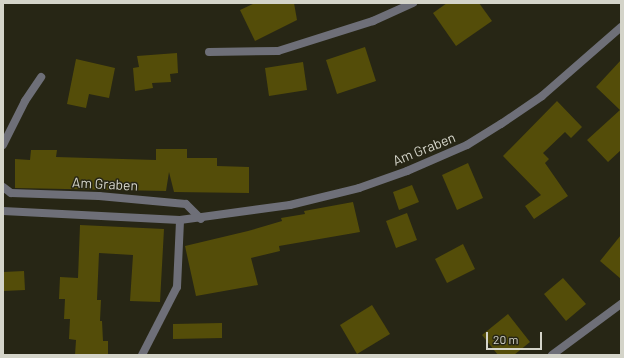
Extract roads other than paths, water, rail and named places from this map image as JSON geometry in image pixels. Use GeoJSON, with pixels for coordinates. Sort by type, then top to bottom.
{"type":"FeatureCollection","features":[{"type":"Feature","properties":{"kind":"street"},"geometry":{"type":"LineString","coordinates":[[209,52],[278,51],[373,21],[413,3]]}},
{"type":"Feature","properties":{"kind":"street","name":"Am Graben"},"geometry":{"type":"LineString","coordinates":[[3,211],[180,220],[201,219],[290,205],[359,188],[407,171],[467,145],[542,96],[621,27]]}},
{"type":"Feature","properties":{"kind":"street"},"geometry":{"type":"LineString","coordinates":[[3,145],[25,101],[41,77]]}},
{"type":"Feature","properties":{"kind":"street","name":"Am Graben"},"geometry":{"type":"LineString","coordinates":[[3,187],[11,193],[109,196],[186,204],[201,219]]}},
{"type":"Feature","properties":{"kind":"street"},"geometry":{"type":"LineString","coordinates":[[142,355],[177,287],[180,220]]}},
{"type":"Feature","properties":{"kind":"street"},"geometry":{"type":"LineString","coordinates":[[552,355],[621,304]]}}]}
